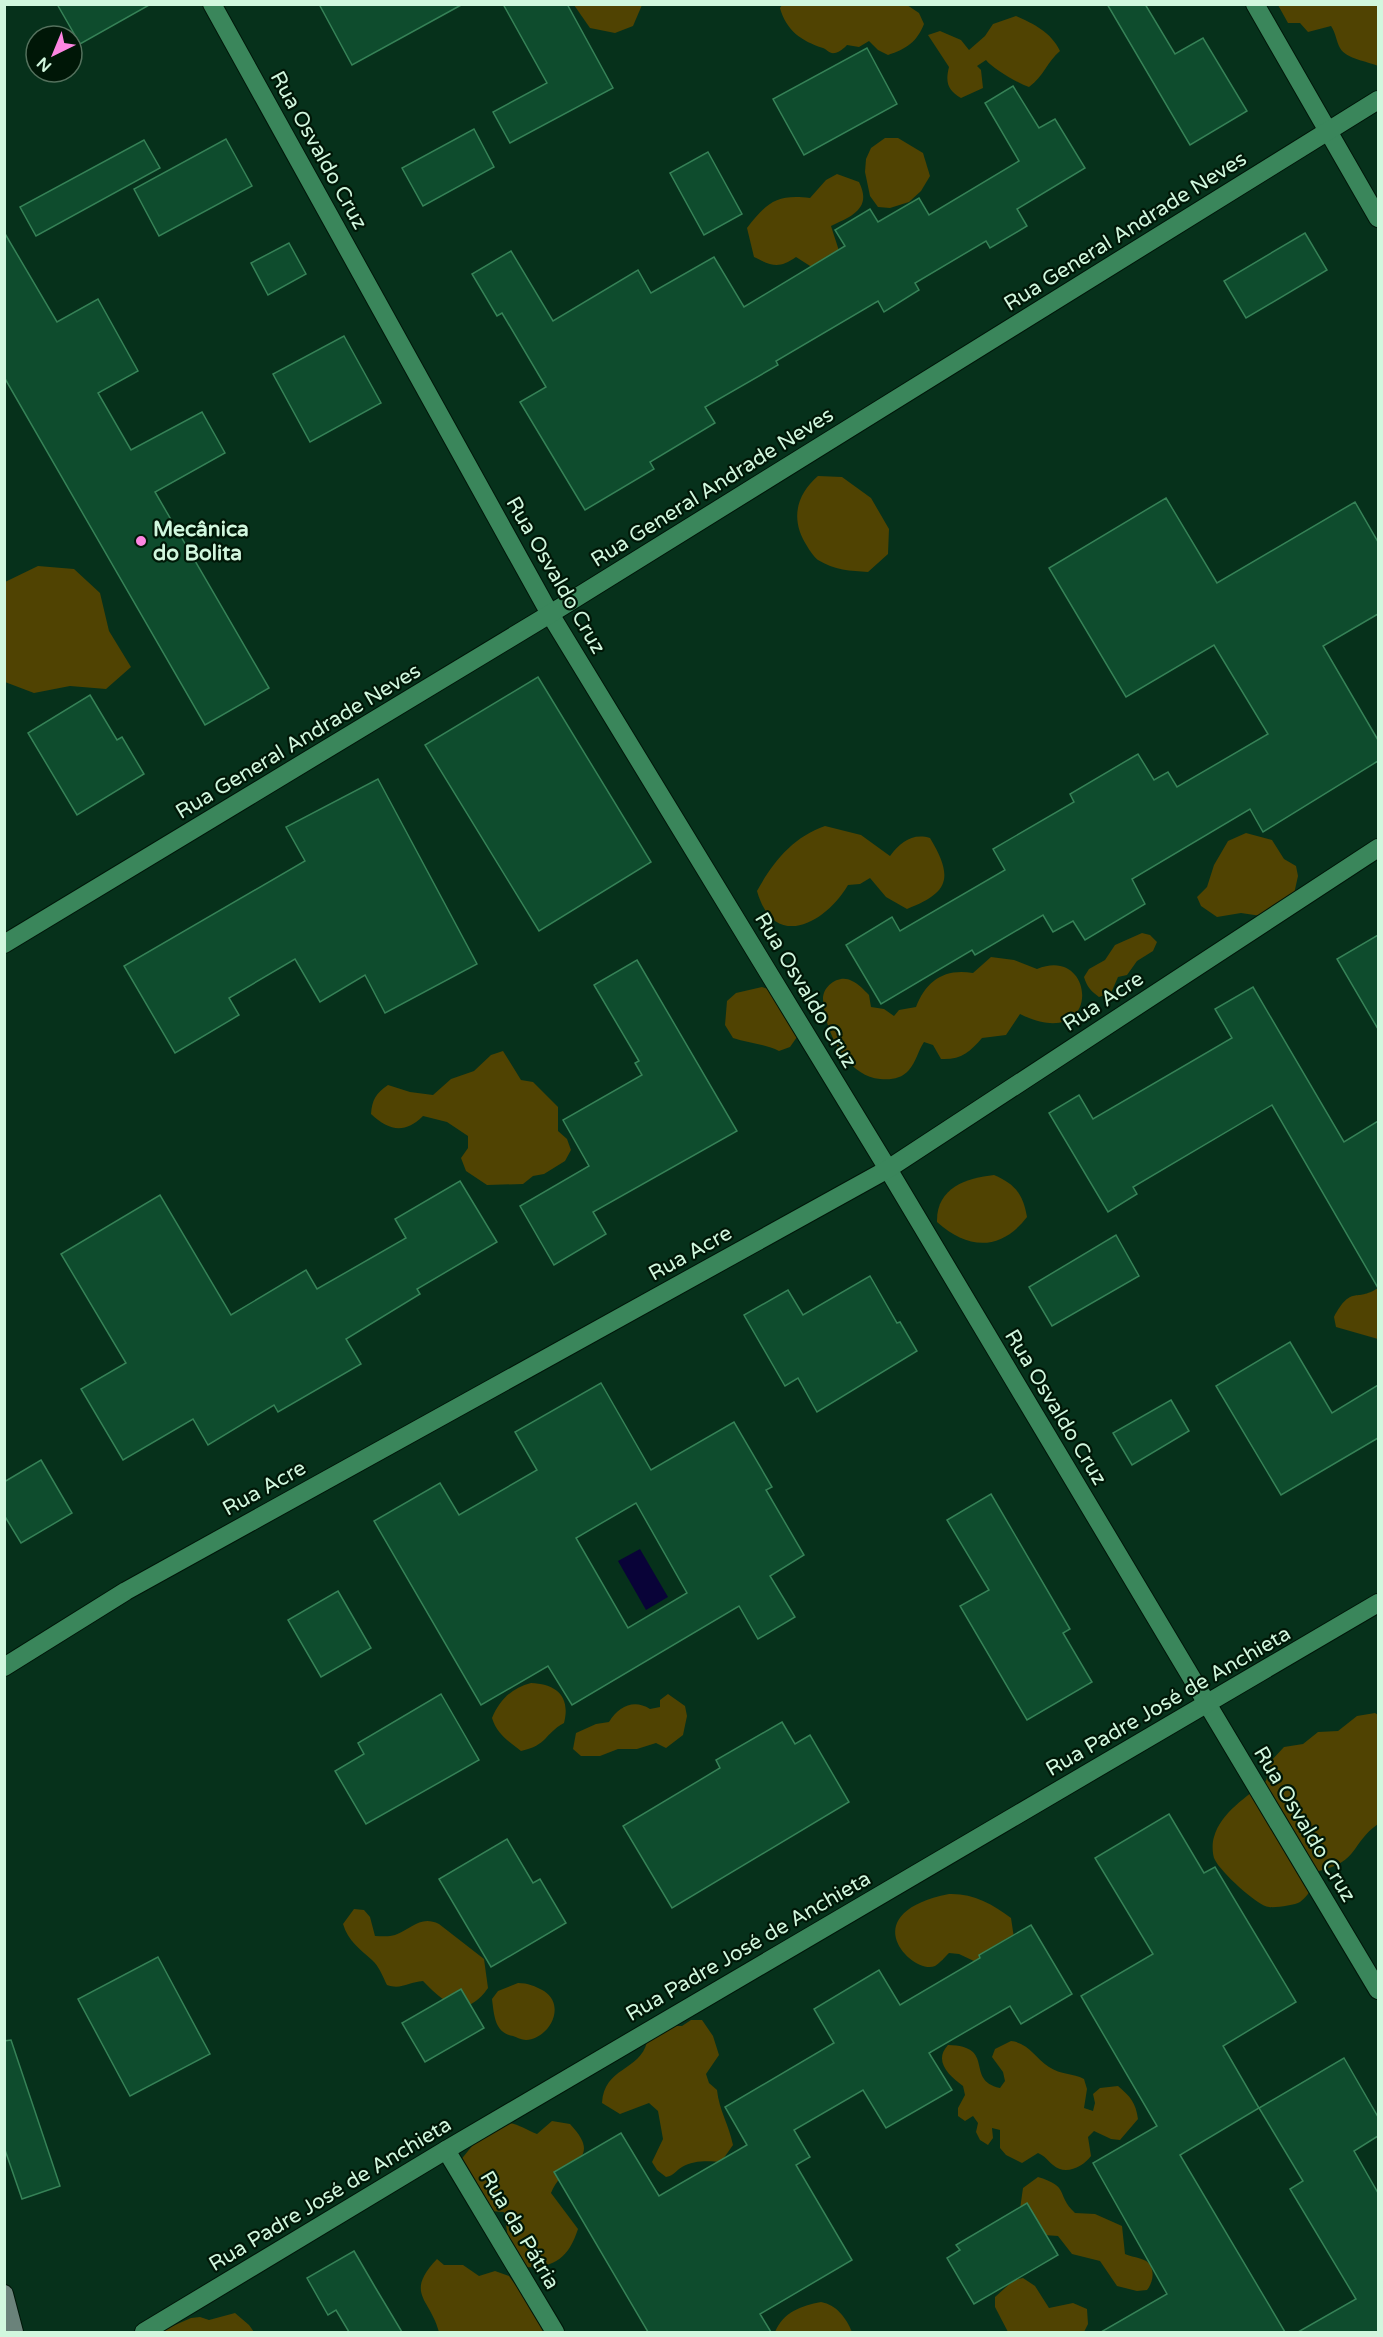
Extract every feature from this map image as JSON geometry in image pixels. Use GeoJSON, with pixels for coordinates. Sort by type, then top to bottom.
{"type":"FeatureCollection","features":[{"type":"Feature","properties":{"kind":"main road"},"geometry":{"type":"LineString","coordinates":[[4,2294],[14,2332]]}},
{"type":"Feature","properties":{"kind":"street","name":"Rua Osvaldo Cruz"},"geometry":{"type":"LineString","coordinates":[[212,4],[550,614],[888,1169],[1378,1990]]}},
{"type":"Feature","properties":{"kind":"street"},"geometry":{"type":"LineString","coordinates":[[1255,4],[1378,218]]}},
{"type":"Feature","properties":{"kind":"street","name":"Rua General Andrade Neves"},"geometry":{"type":"LineString","coordinates":[[4,944],[550,614],[1378,100]]}},
{"type":"Feature","properties":{"kind":"street","name":"Rua Acre"},"geometry":{"type":"LineString","coordinates":[[4,1667],[126,1591],[888,1169],[1378,848]]}},
{"type":"Feature","properties":{"kind":"street","name":"Rua Padre José de Anchieta"},"geometry":{"type":"LineString","coordinates":[[144,2332],[446,2150],[1378,1603]]}},
{"type":"Feature","properties":{"kind":"street","name":"Rua da Pátria"},"geometry":{"type":"LineString","coordinates":[[446,2150],[555,2332]]}},
{"type":"Feature","properties":{"kind":"shaded area"},"geometry":{"type":"Polygon","coordinates":[[[574,5],[642,5],[633,26],[615,33],[590,28],[574,5]]]}},
{"type":"Feature","properties":{"kind":"shaded area"},"geometry":{"type":"Polygon","coordinates":[[[782,5],[907,5],[919,13],[924,24],[918,36],[910,44],[888,55],[878,50],[869,41],[859,47],[847,45],[833,53],[795,34],[786,23],[780,8],[782,5]]]}},
{"type":"Feature","properties":{"kind":"shaded area"},"geometry":{"type":"Polygon","coordinates":[[[1278,5],[1378,5],[1378,66],[1343,52],[1331,26],[1308,32],[1300,23],[1288,23],[1278,5]]]}},
{"type":"Feature","properties":{"kind":"shaded area"},"geometry":{"type":"Polygon","coordinates":[[[1016,16],[1047,34],[1060,51],[1029,87],[1006,75],[986,60],[977,66],[981,70],[983,88],[961,98],[950,89],[947,77],[949,67],[928,35],[940,31],[961,40],[969,50],[985,36],[993,24],[1016,16]]]}},
{"type":"Feature","properties":{"kind":"shaded area"},"geometry":{"type":"Polygon","coordinates":[[[885,138],[898,138],[923,153],[930,176],[921,191],[909,202],[890,208],[878,207],[870,196],[865,172],[866,159],[871,148],[885,138]]]}},
{"type":"Feature","properties":{"kind":"shaded area"},"geometry":{"type":"Polygon","coordinates":[[[837,174],[859,182],[863,198],[862,205],[853,215],[831,226],[841,257],[818,271],[796,257],[775,265],[754,257],[747,228],[767,206],[789,197],[810,198],[826,180],[837,174]]]}},
{"type":"Feature","properties":{"kind":"shaded area"},"geometry":{"type":"Polygon","coordinates":[[[818,476],[842,477],[871,498],[889,529],[888,554],[868,572],[830,566],[818,560],[808,548],[798,527],[798,508],[805,491],[818,476]]]}},
{"type":"Feature","properties":{"kind":"shaded area"},"geometry":{"type":"Polygon","coordinates":[[[38,566],[74,569],[100,593],[109,631],[131,667],[106,689],[70,686],[34,693],[5,682],[5,582],[38,566]]]}},
{"type":"Feature","properties":{"kind":"shaded area"},"geometry":{"type":"Polygon","coordinates":[[[825,826],[861,835],[890,856],[907,840],[918,837],[930,838],[938,852],[944,874],[939,890],[932,897],[907,909],[886,897],[870,878],[860,884],[848,885],[838,899],[814,920],[800,925],[787,926],[775,921],[765,910],[757,891],[785,852],[803,837],[825,826]]]}},
{"type":"Feature","properties":{"kind":"shaded area"},"geometry":{"type":"Polygon","coordinates":[[[1246,833],[1272,840],[1284,859],[1296,866],[1298,876],[1294,894],[1261,916],[1241,913],[1217,917],[1201,906],[1197,897],[1207,887],[1214,865],[1228,841],[1246,833]]]}},
{"type":"Feature","properties":{"kind":"shaded area"},"geometry":{"type":"Polygon","coordinates":[[[1142,933],[1150,935],[1157,942],[1153,951],[1137,961],[1127,975],[1118,977],[1111,993],[1099,997],[1085,980],[1084,977],[1089,969],[1105,960],[1115,945],[1142,933]]]}},
{"type":"Feature","properties":{"kind":"shaded area"},"geometry":{"type":"Polygon","coordinates":[[[991,957],[1014,960],[1037,969],[1057,965],[1071,971],[1080,983],[1082,998],[1078,1011],[1066,1021],[1047,1023],[1020,1014],[1006,1035],[982,1038],[969,1051],[954,1058],[941,1059],[933,1045],[924,1042],[909,1070],[892,1079],[868,1076],[857,1070],[839,1050],[824,1011],[824,994],[833,982],[847,979],[855,982],[869,995],[871,1007],[884,1009],[894,1016],[899,1010],[916,1007],[925,990],[937,978],[953,973],[973,973],[991,957]]]}},
{"type":"Feature","properties":{"kind":"shaded area"},"geometry":{"type":"Polygon","coordinates":[[[762,987],[783,994],[797,1037],[790,1047],[779,1051],[733,1038],[725,1025],[727,1001],[736,993],[762,987]]]}},
{"type":"Feature","properties":{"kind":"shaded area"},"geometry":{"type":"Polygon","coordinates":[[[503,1051],[521,1080],[533,1082],[558,1107],[558,1131],[567,1139],[571,1150],[565,1161],[544,1174],[533,1176],[523,1184],[487,1185],[466,1171],[461,1158],[468,1148],[468,1136],[447,1122],[423,1116],[410,1126],[397,1128],[384,1124],[371,1114],[375,1097],[388,1085],[410,1092],[433,1095],[451,1079],[474,1071],[491,1055],[503,1051]]]}},
{"type":"Feature","properties":{"kind":"shaded area"},"geometry":{"type":"Polygon","coordinates":[[[994,1175],[1013,1186],[1023,1202],[1027,1217],[1017,1228],[995,1241],[984,1243],[960,1238],[937,1222],[938,1210],[947,1193],[963,1182],[994,1175]]]}},
{"type":"Feature","properties":{"kind":"shaded area"},"geometry":{"type":"Polygon","coordinates":[[[1378,1288],[1378,1339],[1336,1327],[1334,1317],[1345,1301],[1350,1297],[1378,1288]]]}},
{"type":"Feature","properties":{"kind":"shaded area"},"geometry":{"type":"Polygon","coordinates":[[[640,1549],[668,1597],[646,1610],[618,1561],[640,1549]]]}},
{"type":"Feature","properties":{"kind":"shaded area"},"geometry":{"type":"Polygon","coordinates":[[[531,1683],[548,1686],[560,1693],[566,1714],[564,1723],[541,1742],[530,1749],[521,1751],[500,1733],[492,1718],[507,1695],[531,1683]]]}},
{"type":"Feature","properties":{"kind":"shaded area"},"geometry":{"type":"Polygon","coordinates":[[[668,1694],[685,1706],[687,1716],[683,1735],[666,1748],[656,1743],[637,1749],[618,1749],[600,1756],[581,1756],[573,1749],[576,1733],[596,1724],[609,1722],[622,1708],[633,1704],[650,1709],[660,1707],[660,1700],[668,1694]]]}},
{"type":"Feature","properties":{"kind":"shaded area"},"geometry":{"type":"Polygon","coordinates":[[[1375,1713],[1378,1715],[1378,1824],[1342,1862],[1319,1871],[1310,1892],[1300,1902],[1269,1907],[1256,1901],[1231,1879],[1214,1858],[1213,1839],[1222,1820],[1266,1781],[1271,1761],[1284,1747],[1303,1744],[1318,1732],[1338,1731],[1357,1716],[1375,1713]]]}},
{"type":"Feature","properties":{"kind":"shaded area"},"geometry":{"type":"Polygon","coordinates":[[[949,1894],[974,1897],[1004,1913],[1011,1918],[1014,1938],[976,1962],[959,1954],[949,1953],[935,1966],[926,1967],[914,1962],[904,1953],[897,1941],[896,1928],[902,1915],[919,1903],[949,1894]]]}},
{"type":"Feature","properties":{"kind":"shaded area"},"geometry":{"type":"Polygon","coordinates":[[[354,1909],[364,1910],[370,1917],[375,1936],[395,1935],[421,1922],[439,1924],[484,1959],[488,1988],[472,2004],[464,2006],[447,2002],[423,1981],[401,1986],[387,1985],[377,1965],[355,1944],[345,1930],[343,1924],[354,1909]]]}},
{"type":"Feature","properties":{"kind":"shaded area"},"geometry":{"type":"Polygon","coordinates":[[[518,1983],[531,1985],[544,1991],[551,1997],[554,2004],[553,2020],[535,2038],[526,2040],[509,2035],[501,2030],[497,2023],[492,1999],[498,1991],[518,1983]]]}},
{"type":"Feature","properties":{"kind":"shaded area"},"geometry":{"type":"Polygon","coordinates":[[[691,2020],[702,2020],[713,2036],[719,2055],[706,2074],[709,2083],[717,2090],[733,2145],[721,2162],[691,2163],[666,2177],[657,2170],[652,2162],[663,2139],[658,2111],[649,2103],[620,2114],[602,2103],[604,2091],[609,2082],[637,2059],[647,2042],[672,2026],[682,2026],[691,2020]]]}},
{"type":"Feature","properties":{"kind":"shaded area"},"geometry":{"type":"Polygon","coordinates":[[[1011,2041],[1023,2045],[1053,2070],[1084,2079],[1087,2089],[1084,2108],[1093,2111],[1095,2103],[1093,2094],[1100,2088],[1118,2086],[1132,2100],[1138,2119],[1120,2140],[1111,2139],[1094,2131],[1088,2137],[1091,2156],[1074,2169],[1058,2168],[1038,2153],[1022,2163],[1006,2155],[1000,2148],[1000,2130],[992,2128],[993,2138],[988,2145],[980,2140],[976,2132],[978,2123],[973,2116],[965,2121],[958,2116],[958,2108],[965,2095],[963,2086],[948,2073],[942,2057],[948,2045],[972,2051],[984,2078],[989,2084],[1000,2088],[1005,2081],[1003,2072],[992,2057],[995,2049],[1011,2041]]]}},
{"type":"Feature","properties":{"kind":"shaded area"},"geometry":{"type":"Polygon","coordinates":[[[552,2121],[570,2124],[580,2136],[584,2146],[579,2160],[557,2182],[551,2193],[578,2229],[569,2248],[557,2260],[542,2266],[521,2267],[510,2251],[504,2212],[475,2210],[456,2167],[472,2146],[495,2127],[510,2123],[537,2134],[552,2121]]]}},
{"type":"Feature","properties":{"kind":"shaded area"},"geometry":{"type":"Polygon","coordinates":[[[1038,2177],[1055,2184],[1075,2213],[1095,2214],[1122,2226],[1125,2254],[1144,2260],[1151,2266],[1152,2278],[1147,2290],[1137,2291],[1117,2286],[1100,2261],[1072,2254],[1058,2236],[1044,2235],[1020,2209],[1023,2188],[1038,2177]]]}},
{"type":"Feature","properties":{"kind":"shaded area"},"geometry":{"type":"Polygon","coordinates":[[[437,2259],[444,2265],[463,2265],[479,2276],[495,2271],[509,2276],[545,2326],[544,2332],[439,2332],[421,2289],[422,2280],[437,2259]]]}},
{"type":"Feature","properties":{"kind":"shaded area"},"geometry":{"type":"Polygon","coordinates":[[[1023,2278],[1035,2286],[1049,2308],[1073,2303],[1087,2309],[1088,2324],[1084,2332],[1008,2332],[995,2307],[995,2297],[1014,2280],[1023,2278]]]}},
{"type":"Feature","properties":{"kind":"shaded area"},"geometry":{"type":"Polygon","coordinates":[[[821,2302],[832,2306],[840,2313],[852,2332],[775,2332],[783,2319],[794,2311],[821,2302]]]}},
{"type":"Feature","properties":{"kind":"shaded area"},"geometry":{"type":"Polygon","coordinates":[[[235,2313],[254,2332],[159,2332],[191,2318],[200,2317],[209,2320],[235,2313]]]}},
{"type":"Feature","properties":{"kind":"building"},"geometry":{"type":"Polygon","coordinates":[[[57,4],[151,4],[84,42],[84,24],[68,24],[57,4]]]}},
{"type":"Feature","properties":{"kind":"building"},"geometry":{"type":"Polygon","coordinates":[[[319,4],[463,4],[352,65],[319,4]]]}},
{"type":"Feature","properties":{"kind":"building"},"geometry":{"type":"Polygon","coordinates":[[[503,4],[567,4],[613,88],[510,143],[493,112],[547,83],[503,4]]]}},
{"type":"Feature","properties":{"kind":"building"},"geometry":{"type":"Polygon","coordinates":[[[1107,4],[1145,4],[1175,54],[1203,38],[1247,111],[1190,145],[1107,4]]]}},
{"type":"Feature","properties":{"kind":"building"},"geometry":{"type":"Polygon","coordinates":[[[867,48],[897,104],[804,155],[773,99],[867,48]]]}},
{"type":"Feature","properties":{"kind":"building"},"geometry":{"type":"Polygon","coordinates":[[[1013,86],[1039,128],[1055,119],[1085,168],[1017,209],[1027,226],[990,248],[986,241],[915,283],[919,290],[884,312],[878,301],[776,361],[778,365],[705,407],[715,423],[650,462],[654,469],[585,510],[520,402],[546,387],[502,313],[497,316],[472,274],[511,251],[553,321],[638,270],[651,293],[714,257],[744,307],[845,246],[835,230],[870,209],[878,222],[919,198],[929,215],[1019,161],[985,103],[1013,86]]]}},
{"type":"Feature","properties":{"kind":"building"},"geometry":{"type":"Polygon","coordinates":[[[474,129],[494,167],[423,206],[402,168],[474,129]]]}},
{"type":"Feature","properties":{"kind":"building"},"geometry":{"type":"Polygon","coordinates":[[[226,139],[252,186],[159,236],[134,189],[226,139]]]}},
{"type":"Feature","properties":{"kind":"building"},"geometry":{"type":"Polygon","coordinates":[[[144,140],[160,168],[36,236],[20,207],[144,140]]]}},
{"type":"Feature","properties":{"kind":"building"},"geometry":{"type":"Polygon","coordinates":[[[708,152],[742,214],[704,235],[670,173],[708,152]]]}},
{"type":"Feature","properties":{"kind":"building","name":"Mecânica do Bolita"},"geometry":{"type":"Polygon","coordinates":[[[4,232],[57,322],[98,299],[138,371],[98,393],[131,450],[202,412],[225,453],[155,492],[269,688],[205,725],[4,377],[4,232]]]}},
{"type":"Feature","properties":{"kind":"building"},"geometry":{"type":"Polygon","coordinates":[[[1305,233],[1327,270],[1246,318],[1224,281],[1305,233]]]}},
{"type":"Feature","properties":{"kind":"building"},"geometry":{"type":"Polygon","coordinates":[[[289,243],[306,274],[268,295],[251,263],[289,243]]]}},
{"type":"Feature","properties":{"kind":"building"},"geometry":{"type":"Polygon","coordinates":[[[344,336],[381,403],[310,442],[273,374],[344,336]]]}},
{"type":"Feature","properties":{"kind":"building"},"geometry":{"type":"Polygon","coordinates":[[[1166,498],[1217,583],[1355,502],[1378,542],[1378,614],[1323,646],[1378,740],[1378,761],[1263,832],[1250,809],[1132,879],[1145,904],[1085,940],[1073,921],[1053,932],[1043,915],[975,955],[972,950],[881,1004],[846,945],[892,917],[900,931],[1005,870],[993,849],[1074,802],[1070,794],[1138,754],[1154,780],[1168,772],[1177,787],[1268,734],[1214,645],[1126,697],[1049,568],[1166,498]]]}},
{"type":"Feature","properties":{"kind":"building"},"geometry":{"type":"Polygon","coordinates":[[[538,677],[651,862],[539,931],[425,745],[538,677]]]}},
{"type":"Feature","properties":{"kind":"building"},"geometry":{"type":"Polygon","coordinates":[[[90,695],[117,740],[122,737],[144,774],[77,815],[28,733],[90,695]]]}},
{"type":"Feature","properties":{"kind":"building"},"geometry":{"type":"Polygon","coordinates":[[[378,779],[477,964],[385,1013],[365,975],[320,1002],[295,959],[229,998],[239,1015],[175,1053],[124,966],[305,861],[286,827],[378,779]]]}},
{"type":"Feature","properties":{"kind":"building"},"geometry":{"type":"Polygon","coordinates":[[[1378,935],[1378,1029],[1337,959],[1378,935]]]}},
{"type":"Feature","properties":{"kind":"building"},"geometry":{"type":"Polygon","coordinates":[[[637,960],[737,1131],[593,1212],[606,1234],[554,1265],[520,1206],[589,1166],[563,1120],[642,1075],[635,1063],[639,1061],[594,985],[637,960]]]}},
{"type":"Feature","properties":{"kind":"building"},"geometry":{"type":"Polygon","coordinates":[[[1253,987],[1344,1142],[1378,1121],[1378,1288],[1272,1105],[1133,1187],[1137,1194],[1108,1212],[1049,1113],[1079,1095],[1093,1119],[1232,1038],[1215,1009],[1253,987]]]}},
{"type":"Feature","properties":{"kind":"building"},"geometry":{"type":"Polygon","coordinates":[[[460,1181],[497,1242],[417,1289],[420,1294],[346,1339],[361,1364],[278,1412],[274,1405],[208,1445],[193,1419],[123,1460],[81,1389],[126,1363],[61,1254],[160,1195],[231,1315],[306,1270],[317,1289],[406,1238],[395,1219],[460,1181]]]}},
{"type":"Feature","properties":{"kind":"building"},"geometry":{"type":"Polygon","coordinates":[[[1116,1235],[1139,1276],[1052,1326],[1029,1287],[1116,1235]]]}},
{"type":"Feature","properties":{"kind":"building"},"geometry":{"type":"Polygon","coordinates":[[[870,1276],[897,1323],[900,1322],[917,1351],[817,1412],[798,1378],[785,1386],[744,1315],[788,1290],[803,1315],[870,1276]]]}},
{"type":"Feature","properties":{"kind":"building"},"geometry":{"type":"Polygon","coordinates":[[[1290,1342],[1332,1413],[1378,1385],[1378,1438],[1281,1495],[1216,1386],[1290,1342]]]}},
{"type":"Feature","properties":{"kind":"building"},"geometry":{"type":"Polygon","coordinates":[[[601,1383],[651,1470],[734,1422],[772,1487],[766,1490],[804,1555],[770,1576],[795,1617],[758,1639],[739,1606],[572,1705],[548,1666],[481,1705],[374,1521],[440,1483],[459,1515],[537,1470],[515,1432],[601,1383]],[[636,1503],[576,1538],[628,1628],[687,1593],[636,1503]]]}},
{"type":"Feature","properties":{"kind":"building"},"geometry":{"type":"Polygon","coordinates":[[[1171,1400],[1189,1431],[1132,1465],[1113,1433],[1171,1400]]]}},
{"type":"Feature","properties":{"kind":"building"},"geometry":{"type":"Polygon","coordinates":[[[41,1460],[72,1513],[21,1543],[4,1515],[4,1482],[41,1460]]]}},
{"type":"Feature","properties":{"kind":"building"},"geometry":{"type":"Polygon","coordinates":[[[991,1494],[1070,1629],[1063,1633],[1092,1682],[1027,1720],[960,1606],[989,1590],[947,1520],[991,1494]]]}},
{"type":"Feature","properties":{"kind":"building"},"geometry":{"type":"Polygon","coordinates":[[[338,1591],[371,1648],[321,1677],[288,1620],[338,1591]]]}},
{"type":"Feature","properties":{"kind":"building"},"geometry":{"type":"Polygon","coordinates":[[[441,1694],[479,1760],[366,1824],[335,1771],[364,1754],[358,1743],[441,1694]]]}},
{"type":"Feature","properties":{"kind":"building"},"geometry":{"type":"Polygon","coordinates":[[[782,1722],[795,1744],[810,1735],[849,1802],[672,1908],[623,1826],[720,1768],[716,1760],[782,1722]]]}},
{"type":"Feature","properties":{"kind":"building"},"geometry":{"type":"Polygon","coordinates":[[[1169,1814],[1204,1873],[1215,1867],[1296,2002],[1223,2046],[1259,2108],[1180,2155],[1285,2332],[1101,2332],[1167,2294],[1093,2163],[1157,2126],[1081,1996],[1153,1954],[1095,1858],[1169,1814]]]}},
{"type":"Feature","properties":{"kind":"building"},"geometry":{"type":"Polygon","coordinates":[[[507,1839],[533,1883],[540,1879],[566,1923],[491,1967],[439,1879],[507,1839]]]}},
{"type":"Feature","properties":{"kind":"building"},"geometry":{"type":"Polygon","coordinates":[[[1031,1925],[1072,1994],[1021,2024],[1010,2006],[929,2053],[952,2090],[886,2128],[863,2090],[794,2130],[810,2157],[796,2165],[852,2260],[760,2314],[771,2332],[648,2332],[554,2172],[621,2133],[659,2196],[747,2145],[725,2107],[834,2043],[814,2009],[879,1970],[900,2005],[1031,1925]]]}},
{"type":"Feature","properties":{"kind":"building"},"geometry":{"type":"Polygon","coordinates":[[[158,1957],[210,2054],[130,2096],[78,1999],[158,1957]]]}},
{"type":"Feature","properties":{"kind":"building"},"geometry":{"type":"Polygon","coordinates":[[[461,1989],[484,2028],[425,2062],[402,2023],[461,1989]]]}},
{"type":"Feature","properties":{"kind":"building"},"geometry":{"type":"Polygon","coordinates":[[[11,2040],[60,2186],[22,2199],[4,2147],[4,2041],[11,2040]]]}},
{"type":"Feature","properties":{"kind":"building"},"geometry":{"type":"Polygon","coordinates":[[[1344,2058],[1378,2117],[1378,2136],[1354,2151],[1378,2193],[1378,2332],[1298,2332],[1356,2299],[1290,2189],[1303,2181],[1259,2108],[1344,2058]]]}},
{"type":"Feature","properties":{"kind":"building"},"geometry":{"type":"Polygon","coordinates":[[[1027,2203],[1058,2255],[974,2304],[947,2258],[960,2250],[956,2245],[1027,2203]]]}},
{"type":"Feature","properties":{"kind":"building"},"geometry":{"type":"Polygon","coordinates":[[[354,2251],[402,2332],[349,2332],[336,2310],[328,2315],[307,2278],[354,2251]]]}},
{"type":"Feature","properties":{"kind":"place","name":"Mecânica do Bolita"},"geometry":{"type":"Point","coordinates":[141,541]}}]}
